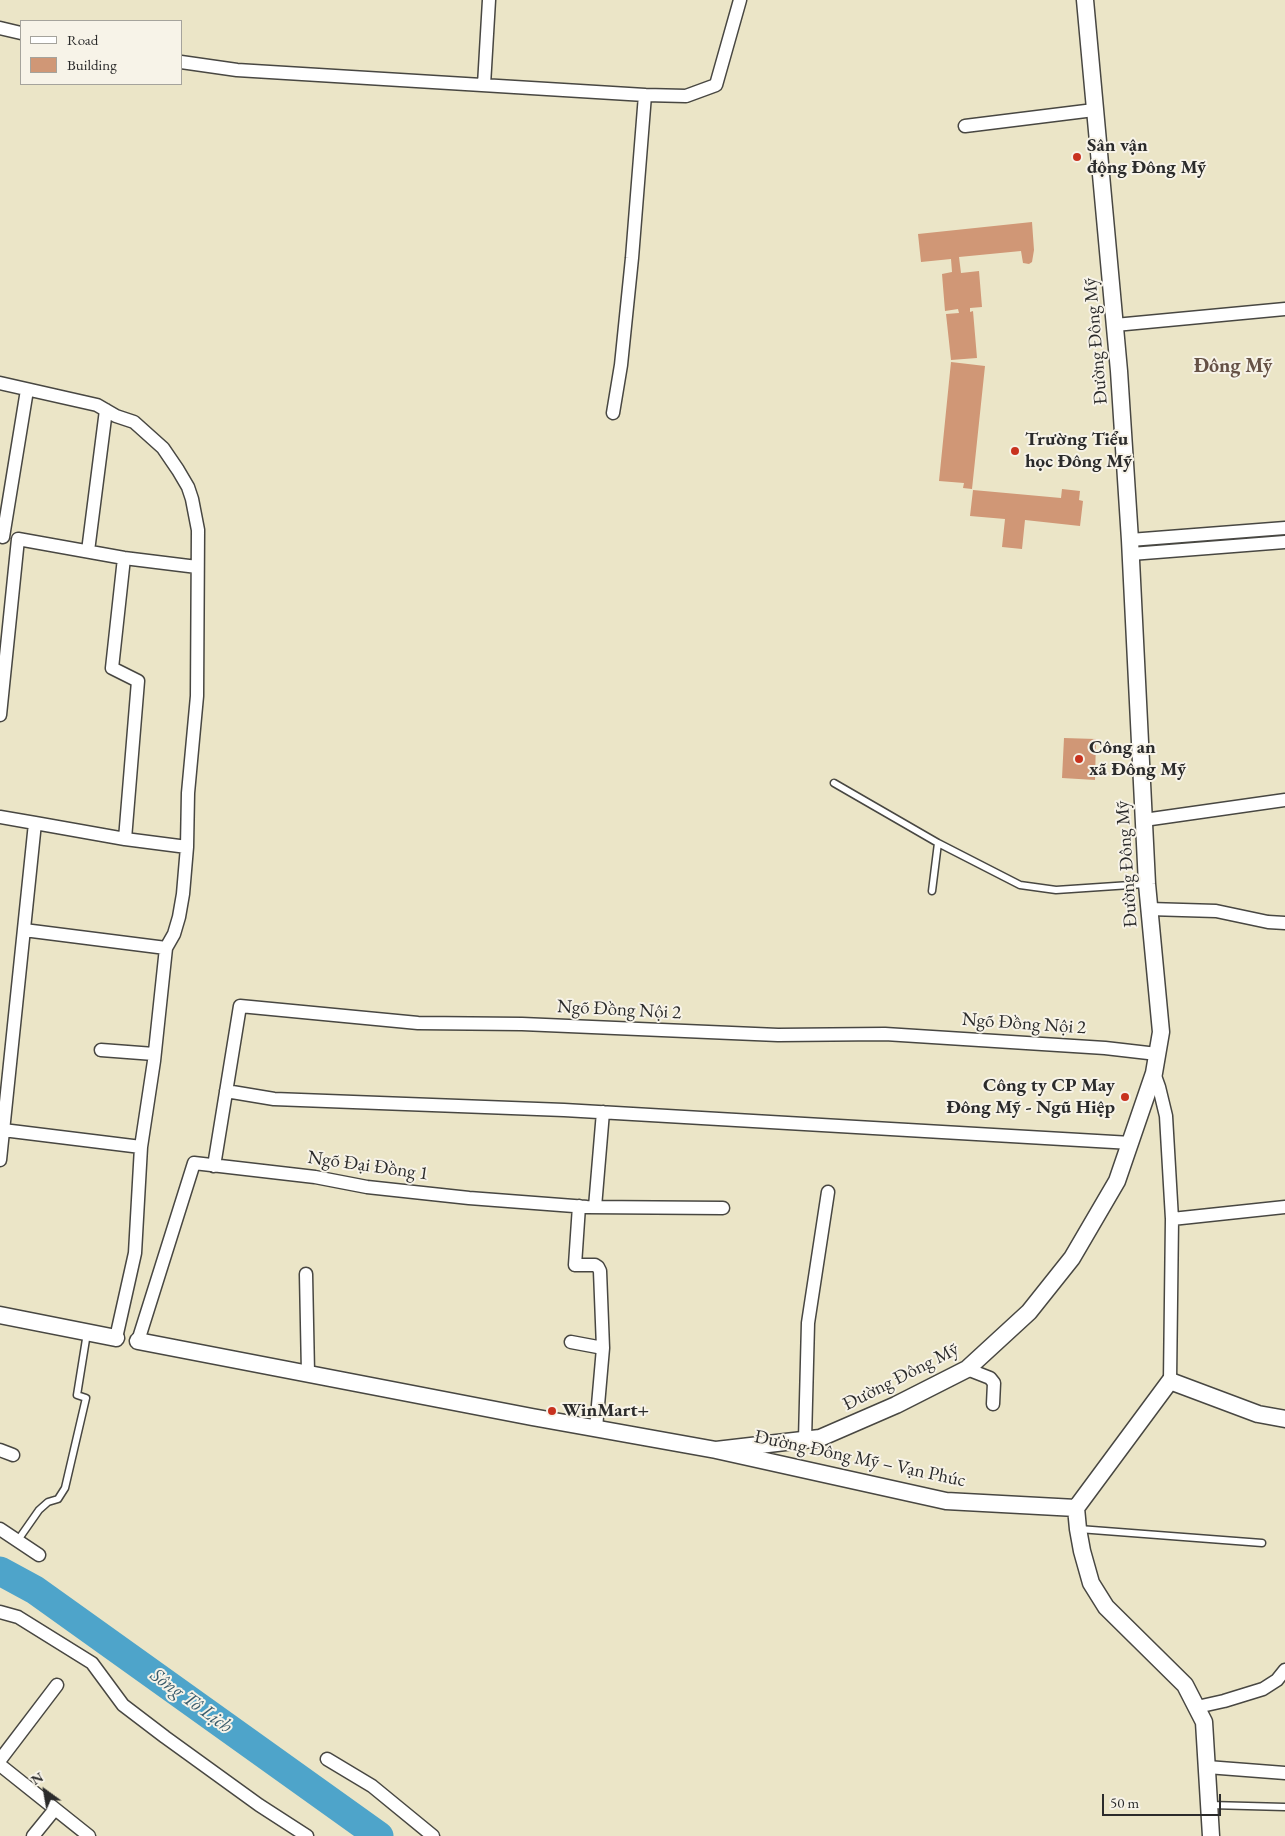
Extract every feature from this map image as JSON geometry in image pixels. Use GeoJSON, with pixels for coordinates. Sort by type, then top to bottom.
{"type":"FeatureCollection","features":[{"type":"Feature","properties":{"kind":"street"},"geometry":{"type":"LineString","coordinates":[[484,85],[489,0]]}},
{"type":"Feature","properties":{"kind":"street"},"geometry":{"type":"LineString","coordinates":[[182,62],[237,70],[645,96],[686,96],[716,85],[740,0]]}},
{"type":"Feature","properties":{"kind":"street"},"geometry":{"type":"LineString","coordinates":[[1084,0],[1090,0]]}},
{"type":"Feature","properties":{"kind":"street","name":"Đường Đông Mỹ"},"geometry":{"type":"LineString","coordinates":[[716,1450],[820,1438],[896,1405],[967,1369],[1029,1312],[1072,1258],[1117,1181],[1154,1073],[1161,1032],[1147,884],[1131,547],[1115,325],[1084,0]]}},
{"type":"Feature","properties":{"kind":"street"},"geometry":{"type":"LineString","coordinates":[[0,28],[20,33]]}},
{"type":"Feature","properties":{"kind":"street"},"geometry":{"type":"LineString","coordinates":[[613,413],[632,258],[645,96]]}},
{"type":"Feature","properties":{"kind":"street"},"geometry":{"type":"LineString","coordinates":[[965,126],[1094,110]]}},
{"type":"Feature","properties":{"kind":"street"},"geometry":{"type":"LineString","coordinates":[[1115,325],[1285,309]]}},
{"type":"Feature","properties":{"kind":"street"},"geometry":{"type":"LineString","coordinates":[[0,383],[97,404],[116,416],[134,422],[164,448],[178,470],[188,487],[198,530],[197,696],[188,793],[187,847],[179,917],[174,934],[166,948],[141,1147],[135,1253],[116,1338],[0,1315]]}},
{"type":"Feature","properties":{"kind":"street"},"geometry":{"type":"LineString","coordinates":[[27,390],[1,536],[124,558],[198,567]]}},
{"type":"Feature","properties":{"kind":"street"},"geometry":{"type":"LineString","coordinates":[[88,551],[106,410]]}},
{"type":"Feature","properties":{"kind":"street"},"geometry":{"type":"LineString","coordinates":[[1131,547],[1285,528]]}},
{"type":"Feature","properties":{"kind":"street"},"geometry":{"type":"LineString","coordinates":[[0,715],[18,539]]}},
{"type":"Feature","properties":{"kind":"street"},"geometry":{"type":"LineString","coordinates":[[1131,547],[1285,542]]}},
{"type":"Feature","properties":{"kind":"street"},"geometry":{"type":"LineString","coordinates":[[124,558],[112,668],[138,681],[125,839]]}},
{"type":"Feature","properties":{"kind":"street"},"geometry":{"type":"LineString","coordinates":[[1144,820],[1285,800]]}},
{"type":"Feature","properties":{"kind":"street"},"geometry":{"type":"LineString","coordinates":[[0,817],[125,839],[187,847]]}},
{"type":"Feature","properties":{"kind":"street"},"geometry":{"type":"LineString","coordinates":[[0,1160],[35,823]]}},
{"type":"Feature","properties":{"kind":"street"},"geometry":{"type":"LineString","coordinates":[[1149,909],[1216,911],[1268,922],[1285,923]]}},
{"type":"Feature","properties":{"kind":"street"},"geometry":{"type":"LineString","coordinates":[[24,930],[166,948]]}},
{"type":"Feature","properties":{"kind":"street","name":"Ngõ Đồng Nội 2"},"geometry":{"type":"LineString","coordinates":[[214,1166],[240,1006],[418,1023],[522,1024],[778,1035],[885,1034],[1105,1048],[1157,1054]]}},
{"type":"Feature","properties":{"kind":"street"},"geometry":{"type":"LineString","coordinates":[[101,1050],[154,1054]]}},
{"type":"Feature","properties":{"kind":"street"},"geometry":{"type":"LineString","coordinates":[[1154,1073],[1166,1116],[1172,1219],[1170,1381],[1076,1508],[1078,1529],[1091,1583],[1106,1607],[1185,1685],[1204,1722],[1211,1836]]}},
{"type":"Feature","properties":{"kind":"street"},"geometry":{"type":"LineString","coordinates":[[226,1091],[274,1099],[603,1112],[1131,1143]]}},
{"type":"Feature","properties":{"kind":"street"},"geometry":{"type":"LineString","coordinates":[[595,1207],[603,1112]]}},
{"type":"Feature","properties":{"kind":"street"},"geometry":{"type":"LineString","coordinates":[[3,1130],[141,1147]]}},
{"type":"Feature","properties":{"kind":"street","name":"Ngõ Đại Đồng 1"},"geometry":{"type":"LineString","coordinates":[[138,1341],[194,1163],[315,1177],[376,1188],[469,1198],[595,1207],[723,1208]]}},
{"type":"Feature","properties":{"kind":"street"},"geometry":{"type":"LineString","coordinates":[[805,1440],[808,1323],[828,1192]]}},
{"type":"Feature","properties":{"kind":"street"},"geometry":{"type":"LineString","coordinates":[[579,1206],[575,1265],[598,1266],[600,1271],[603,1348],[596,1428]]}},
{"type":"Feature","properties":{"kind":"street"},"geometry":{"type":"LineString","coordinates":[[1172,1219],[1285,1207]]}},
{"type":"Feature","properties":{"kind":"street"},"geometry":{"type":"LineString","coordinates":[[306,1274],[308,1373]]}},
{"type":"Feature","properties":{"kind":"street"},"geometry":{"type":"LineString","coordinates":[[138,1341],[716,1450]]}},
{"type":"Feature","properties":{"kind":"street"},"geometry":{"type":"LineString","coordinates":[[571,1342],[603,1348]]}},
{"type":"Feature","properties":{"kind":"street"},"geometry":{"type":"LineString","coordinates":[[967,1369],[990,1378],[994,1383],[993,1404]]}},
{"type":"Feature","properties":{"kind":"street"},"geometry":{"type":"LineString","coordinates":[[1170,1381],[1258,1414],[1285,1419]]}},
{"type":"Feature","properties":{"kind":"street"},"geometry":{"type":"LineString","coordinates":[[0,1450],[13,1455]]}},
{"type":"Feature","properties":{"kind":"street","name":"Đường Đông Mỹ – Vạn Phúc"},"geometry":{"type":"LineString","coordinates":[[716,1450],[946,1501],[1076,1508]]}},
{"type":"Feature","properties":{"kind":"street"},"geometry":{"type":"LineString","coordinates":[[0,1529],[40,1555]]}},
{"type":"Feature","properties":{"kind":"street"},"geometry":{"type":"LineString","coordinates":[[0,1612],[18,1617],[92,1663],[123,1705],[180,1749],[307,1836]]}},
{"type":"Feature","properties":{"kind":"street"},"geometry":{"type":"LineString","coordinates":[[1196,1707],[1224,1702],[1263,1689],[1277,1680],[1285,1670]]}},
{"type":"Feature","properties":{"kind":"street"},"geometry":{"type":"LineString","coordinates":[[0,1760],[57,1686]]}},
{"type":"Feature","properties":{"kind":"street"},"geometry":{"type":"LineString","coordinates":[[327,1759],[372,1786],[433,1836]]}},
{"type":"Feature","properties":{"kind":"street"},"geometry":{"type":"LineString","coordinates":[[0,1765],[89,1836]]}},
{"type":"Feature","properties":{"kind":"street"},"geometry":{"type":"LineString","coordinates":[[1207,1767],[1285,1773]]}},
{"type":"Feature","properties":{"kind":"street"},"geometry":{"type":"LineString","coordinates":[[33,1836],[55,1809]]}},
{"type":"Feature","properties":{"kind":"lane"},"geometry":{"type":"LineString","coordinates":[[834,783],[938,843],[1020,886],[1056,890],[1147,884]]}},
{"type":"Feature","properties":{"kind":"lane"},"geometry":{"type":"LineString","coordinates":[[932,891],[938,843]]}},
{"type":"Feature","properties":{"kind":"lane"},"geometry":{"type":"LineString","coordinates":[[18,1540],[39,1510],[48,1502],[58,1499],[65,1488],[86,1398],[77,1395],[87,1332]]}},
{"type":"Feature","properties":{"kind":"lane"},"geometry":{"type":"LineString","coordinates":[[1078,1529],[1262,1543]]}},
{"type":"Feature","properties":{"kind":"lane"},"geometry":{"type":"LineString","coordinates":[[1209,1804],[1285,1807]]}},
{"type":"Feature","properties":{"kind":"building"},"geometry":{"type":"Polygon","coordinates":[[[1032,222],[1034,250],[1032,262],[1029,264],[1023,263],[1021,251],[959,257],[961,273],[979,271],[982,307],[970,308],[970,312],[973,311],[977,358],[951,360],[946,314],[959,313],[958,309],[945,311],[942,274],[952,272],[951,259],[921,262],[918,234],[1032,222]]]}},
{"type":"Feature","properties":{"kind":"building"},"geometry":{"type":"Polygon","coordinates":[[[951,362],[985,366],[972,489],[963,488],[964,483],[939,481],[951,362]]]}},
{"type":"Feature","properties":{"kind":"building"},"geometry":{"type":"Polygon","coordinates":[[[1062,489],[1080,491],[1079,500],[1083,501],[1080,526],[1025,520],[1022,549],[1002,547],[1005,519],[970,516],[973,490],[1061,498],[1062,489]]]}},
{"type":"Feature","properties":{"kind":"building","name":"Công an xã Đông Mỹ"},"geometry":{"type":"Polygon","coordinates":[[[1064,738],[1096,739],[1095,780],[1062,778],[1064,738]]]}},
{"type":"Feature","properties":{"kind":"waterway","name":"Sông Tô Lịch"},"geometry":{"type":"LineString","coordinates":[[0,1571],[35,1590],[379,1836]]}},
{"type":"Feature","properties":{"kind":"place","name":"Sân vận động Đông Mỹ"},"geometry":{"type":"Point","coordinates":[1077,157]}},
{"type":"Feature","properties":{"kind":"place","name":"Trường Tiểu học Đông Mỹ"},"geometry":{"type":"Point","coordinates":[1015,451]}},
{"type":"Feature","properties":{"kind":"place","name":"Công an xã Đông Mỹ"},"geometry":{"type":"Point","coordinates":[1079,759]}},
{"type":"Feature","properties":{"kind":"place","name":"Công ty CP May Đông Mỹ - Ngũ Hiệp"},"geometry":{"type":"Point","coordinates":[1125,1097]}},
{"type":"Feature","properties":{"kind":"place","name":"WinMart+"},"geometry":{"type":"Point","coordinates":[552,1411]}},
{"type":"Feature","properties":{"kind":"district","name":"Đông Mỹ"},"geometry":{"type":"Point","coordinates":[1233,367]}}]}
